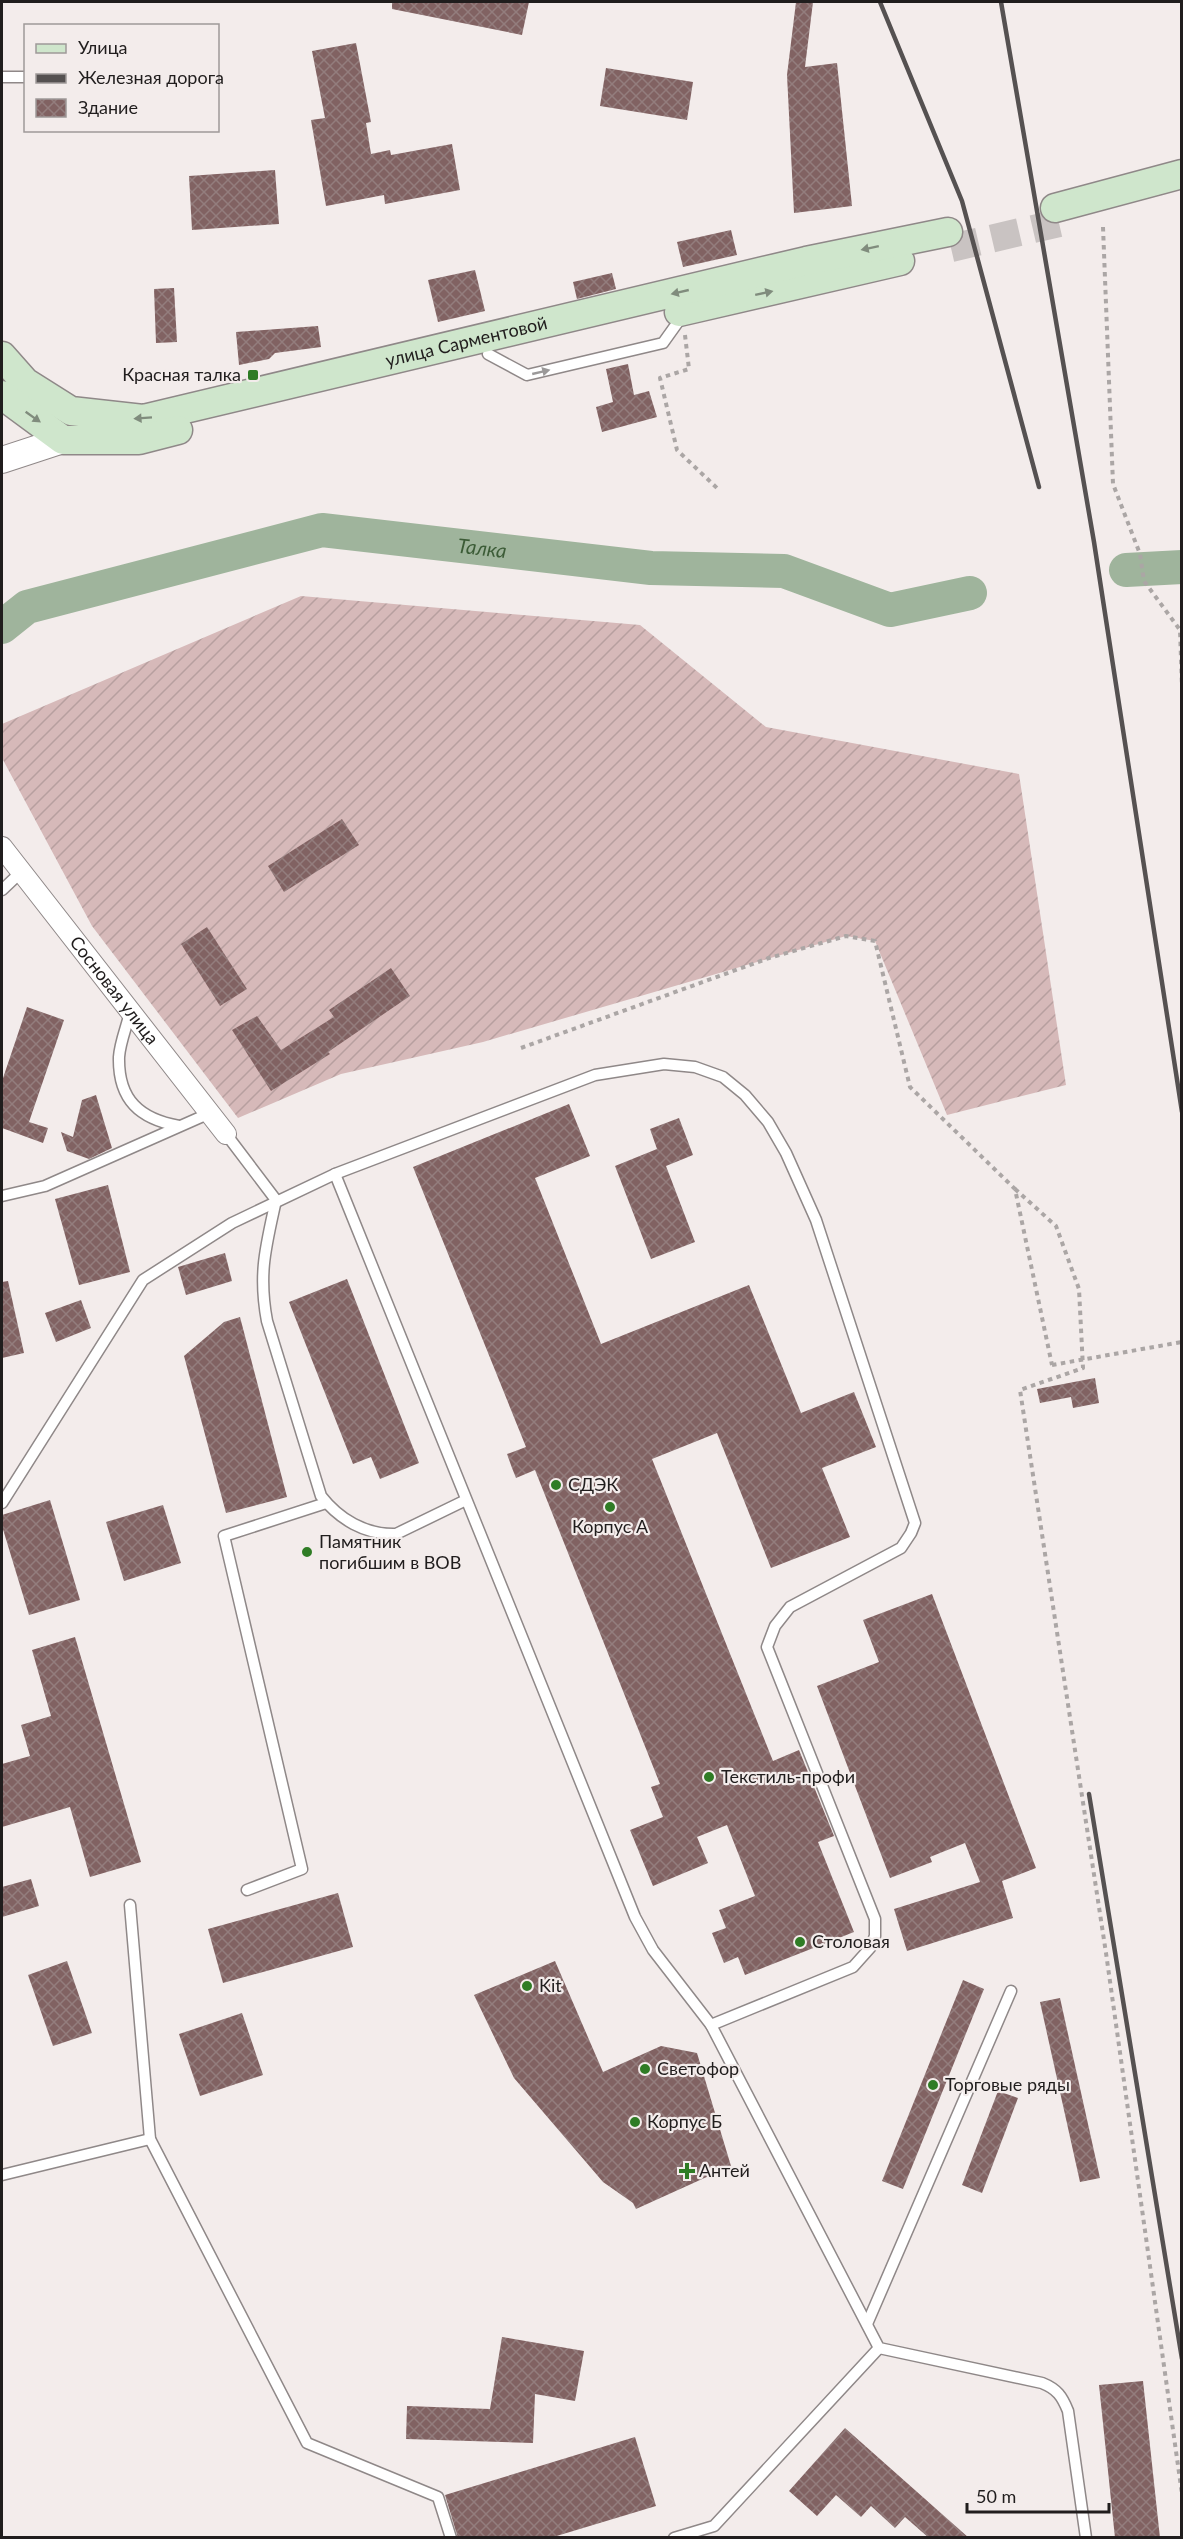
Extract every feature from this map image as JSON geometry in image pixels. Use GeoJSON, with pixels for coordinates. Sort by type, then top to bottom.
{"type":"FeatureCollection","features":[{"type":"Feature","properties":{"kind":"main road"},"geometry":{"type":"LineString","coordinates":[[1182,174],[1057,215],[1182,191]]}},
{"type":"Feature","properties":{"kind":"main road","name":"улица Сарментовой"},"geometry":{"type":"LineString","coordinates":[[2,356],[25,382],[71,411],[143,419],[950,240]]}},
{"type":"Feature","properties":{"kind":"main road","name":"улица Сарментовой"},"geometry":{"type":"LineString","coordinates":[[63,440],[138,440],[488,354],[685,318],[810,272]]}},
{"type":"Feature","properties":{"kind":"main road"},"geometry":{"type":"LineString","coordinates":[[2,395],[63,440]]}},
{"type":"Feature","properties":{"kind":"street"},"geometry":{"type":"LineString","coordinates":[[2,460],[63,440]]}},
{"type":"Feature","properties":{"kind":"street","name":"Сосновая улица"},"geometry":{"type":"LineString","coordinates":[[2,847],[226,1134]]}},
{"type":"Feature","properties":{"kind":"lane"},"geometry":{"type":"LineString","coordinates":[[2,77],[24,77]]}},
{"type":"Feature","properties":{"kind":"lane"},"geometry":{"type":"LineString","coordinates":[[2,890],[21,872]]}},
{"type":"Feature","properties":{"kind":"lane"},"geometry":{"type":"LineString","coordinates":[[130,1011],[119,1056],[122,1081],[136,1110],[156,1122],[179,1126]]}},
{"type":"Feature","properties":{"kind":"lane"},"geometry":{"type":"LineString","coordinates":[[2,1503],[143,1280],[232,1223],[276,1200],[335,1174],[595,1075],[664,1064],[695,1067],[723,1077],[745,1095],[768,1122],[786,1153],[816,1220],[915,1523],[901,1548],[790,1607],[775,1626],[767,1647],[875,1919],[875,1936],[870,1948],[853,1967],[711,2025]]}},
{"type":"Feature","properties":{"kind":"lane"},"geometry":{"type":"LineString","coordinates":[[2,1196],[45,1186],[210,1113]]}},
{"type":"Feature","properties":{"kind":"lane"},"geometry":{"type":"LineString","coordinates":[[226,1134],[276,1200],[261,1267],[262,1293],[267,1321],[321,1496],[331,1510],[355,1525],[385,1535],[396,1534],[466,1500]]}},
{"type":"Feature","properties":{"kind":"lane"},"geometry":{"type":"LineString","coordinates":[[335,1174],[635,1917],[653,1950],[711,2025],[879,2348]]}},
{"type":"Feature","properties":{"kind":"lane"},"geometry":{"type":"LineString","coordinates":[[247,1890],[302,1869],[224,1536],[326,1503]]}},
{"type":"Feature","properties":{"kind":"lane"},"geometry":{"type":"LineString","coordinates":[[130,1905],[150,2139],[307,2443],[438,2497],[451,2538]]}},
{"type":"Feature","properties":{"kind":"lane"},"geometry":{"type":"LineString","coordinates":[[867,2324],[1011,1991]]}},
{"type":"Feature","properties":{"kind":"lane"},"geometry":{"type":"LineString","coordinates":[[2,2175],[150,2139]]}},
{"type":"Feature","properties":{"kind":"lane"},"geometry":{"type":"LineString","coordinates":[[674,2538],[714,2526],[879,2348]]}},
{"type":"Feature","properties":{"kind":"lane"},"geometry":{"type":"LineString","coordinates":[[879,2348],[1055,2388],[1068,2410],[1086,2538]]}},
{"type":"Feature","properties":{"kind":"path"},"geometry":{"type":"LineString","coordinates":[[1103,227],[1113,484],[1140,554],[1144,581],[1180,630],[1182,687]]}},
{"type":"Feature","properties":{"kind":"path"},"geometry":{"type":"LineString","coordinates":[[685,318],[690,369],[660,378],[664,402],[677,450],[717,488]]}},
{"type":"Feature","properties":{"kind":"path"},"geometry":{"type":"LineString","coordinates":[[521,1048],[769,958],[846,936],[875,941],[910,1088],[1056,1226],[1079,1289],[1083,1368],[1020,1390],[1106,1953],[1182,2494]]}},
{"type":"Feature","properties":{"kind":"path"},"geometry":{"type":"LineString","coordinates":[[1015,1189],[1052,1365],[1182,1342]]}},
{"type":"Feature","properties":{"kind":"shaded area"},"geometry":{"type":"Polygon","coordinates":[[[301,596],[640,625],[766,727],[1019,774],[1066,1085],[947,1115],[875,941],[846,936],[483,1042],[341,1074],[238,1118],[92,926],[2,758],[2,724],[301,596]]]}},
{"type":"Feature","properties":{"kind":"building"},"geometry":{"type":"Polygon","coordinates":[[[392,2],[529,2],[522,35],[392,9],[392,2]]]}},
{"type":"Feature","properties":{"kind":"building"},"geometry":{"type":"Polygon","coordinates":[[[796,2],[813,2],[805,67],[837,63],[852,206],[794,213],[787,75],[796,2]]]}},
{"type":"Feature","properties":{"kind":"building"},"geometry":{"type":"Polygon","coordinates":[[[356,43],[371,122],[366,123],[371,154],[390,150],[391,155],[452,144],[460,190],[385,204],[384,195],[326,206],[311,120],[325,118],[312,51],[356,43]]]}},
{"type":"Feature","properties":{"kind":"building"},"geometry":{"type":"Polygon","coordinates":[[[606,68],[693,82],[687,120],[600,106],[606,68]]]}},
{"type":"Feature","properties":{"kind":"building"},"geometry":{"type":"Polygon","coordinates":[[[275,170],[279,224],[192,230],[189,176],[275,170]]]}},
{"type":"Feature","properties":{"kind":"building"},"geometry":{"type":"Polygon","coordinates":[[[731,230],[737,255],[683,267],[677,242],[731,230]]]}},
{"type":"Feature","properties":{"kind":"building"},"geometry":{"type":"Polygon","coordinates":[[[475,270],[485,311],[438,322],[428,280],[475,270]]]}},
{"type":"Feature","properties":{"kind":"building"},"geometry":{"type":"Polygon","coordinates":[[[612,273],[616,289],[577,299],[573,282],[612,273]]]}},
{"type":"Feature","properties":{"kind":"building"},"geometry":{"type":"Polygon","coordinates":[[[174,288],[177,342],[156,343],[154,289],[174,288]]]}},
{"type":"Feature","properties":{"kind":"building"},"geometry":{"type":"Polygon","coordinates":[[[318,326],[321,347],[275,353],[269,359],[239,365],[236,332],[318,326]]]}},
{"type":"Feature","properties":{"kind":"building"},"geometry":{"type":"Polygon","coordinates":[[[628,364],[634,395],[649,391],[657,417],[602,432],[596,407],[613,402],[606,369],[628,364]]]}},
{"type":"Feature","properties":{"kind":"building"},"geometry":{"type":"Polygon","coordinates":[[[342,819],[359,845],[284,892],[268,866],[342,819]]]}},
{"type":"Feature","properties":{"kind":"building"},"geometry":{"type":"Polygon","coordinates":[[[207,927],[247,989],[220,1006],[181,944],[207,927]]]}},
{"type":"Feature","properties":{"kind":"building"},"geometry":{"type":"Polygon","coordinates":[[[391,968],[410,996],[328,1052],[330,1054],[271,1091],[232,1030],[257,1016],[281,1050],[334,1017],[329,1010],[391,968]]]}},
{"type":"Feature","properties":{"kind":"building"},"geometry":{"type":"Polygon","coordinates":[[[27,1007],[64,1020],[29,1122],[48,1128],[43,1143],[2,1128],[2,1081],[27,1007]]]}},
{"type":"Feature","properties":{"kind":"building"},"geometry":{"type":"Polygon","coordinates":[[[96,1095],[112,1148],[89,1159],[67,1151],[61,1132],[73,1137],[82,1100],[96,1095]]]}},
{"type":"Feature","properties":{"kind":"building","name":"Корпус А"},"geometry":{"type":"Polygon","coordinates":[[[569,1104],[590,1156],[535,1178],[601,1344],[749,1285],[801,1413],[854,1392],[876,1447],[822,1468],[850,1537],[771,1568],[717,1433],[652,1459],[773,1761],[799,1750],[834,1836],[818,1842],[854,1932],[745,1975],[738,1957],[724,1963],[712,1933],[726,1928],[719,1910],[755,1896],[727,1825],[697,1837],[708,1863],[653,1886],[630,1830],[663,1817],[651,1787],[660,1784],[535,1470],[516,1478],[507,1454],[526,1447],[413,1167],[569,1104]]]}},
{"type":"Feature","properties":{"kind":"building"},"geometry":{"type":"Polygon","coordinates":[[[679,1118],[693,1155],[666,1166],[695,1242],[651,1259],[615,1166],[657,1149],[650,1129],[679,1118]]]}},
{"type":"Feature","properties":{"kind":"building"},"geometry":{"type":"Polygon","coordinates":[[[108,1185],[130,1272],[79,1285],[55,1199],[108,1185]]]}},
{"type":"Feature","properties":{"kind":"building"},"geometry":{"type":"Polygon","coordinates":[[[225,1253],[232,1281],[186,1295],[178,1267],[225,1253]]]}},
{"type":"Feature","properties":{"kind":"building"},"geometry":{"type":"Polygon","coordinates":[[[347,1279],[419,1463],[380,1479],[371,1457],[353,1464],[289,1302],[347,1279]]]}},
{"type":"Feature","properties":{"kind":"building"},"geometry":{"type":"Polygon","coordinates":[[[8,1281],[24,1353],[2,1358],[2,1282],[8,1281]]]}},
{"type":"Feature","properties":{"kind":"building"},"geometry":{"type":"Polygon","coordinates":[[[81,1300],[91,1328],[56,1342],[45,1313],[81,1300]]]}},
{"type":"Feature","properties":{"kind":"building"},"geometry":{"type":"Polygon","coordinates":[[[240,1317],[287,1497],[226,1513],[184,1356],[224,1322],[240,1317]]]}},
{"type":"Feature","properties":{"kind":"building"},"geometry":{"type":"Polygon","coordinates":[[[1095,1378],[1099,1403],[1073,1408],[1071,1397],[1040,1403],[1037,1389],[1095,1378]]]}},
{"type":"Feature","properties":{"kind":"building"},"geometry":{"type":"Polygon","coordinates":[[[50,1500],[80,1600],[29,1615],[2,1526],[2,1515],[50,1500]]]}},
{"type":"Feature","properties":{"kind":"building"},"geometry":{"type":"Polygon","coordinates":[[[163,1505],[181,1563],[124,1581],[106,1522],[163,1505]]]}},
{"type":"Feature","properties":{"kind":"building"},"geometry":{"type":"Polygon","coordinates":[[[932,1594],[1036,1868],[1002,1881],[1013,1918],[907,1951],[894,1909],[980,1882],[965,1843],[930,1857],[932,1862],[890,1878],[817,1686],[879,1662],[863,1620],[932,1594]]]}},
{"type":"Feature","properties":{"kind":"building"},"geometry":{"type":"Polygon","coordinates":[[[75,1637],[141,1862],[90,1877],[70,1807],[2,1827],[2,1764],[30,1756],[21,1725],[51,1716],[32,1650],[75,1637]]]}},
{"type":"Feature","properties":{"kind":"building"},"geometry":{"type":"Polygon","coordinates":[[[31,1879],[39,1906],[2,1917],[2,1887],[31,1879]]]}},
{"type":"Feature","properties":{"kind":"building"},"geometry":{"type":"Polygon","coordinates":[[[338,1893],[353,1947],[223,1983],[208,1929],[338,1893]]]}},
{"type":"Feature","properties":{"kind":"building"},"geometry":{"type":"Polygon","coordinates":[[[67,1961],[92,2033],[53,2046],[28,1975],[67,1961]]]}},
{"type":"Feature","properties":{"kind":"building","name":"Корпус Б"},"geometry":{"type":"Polygon","coordinates":[[[555,1961],[603,2072],[661,2046],[697,2053],[731,2166],[636,2209],[633,2203],[603,2182],[514,2078],[474,1995],[555,1961]]]}},
{"type":"Feature","properties":{"kind":"building","name":"Торговые ряды"},"geometry":{"type":"Polygon","coordinates":[[[963,1980],[984,1989],[903,2189],[882,2181],[963,1980]]]}},
{"type":"Feature","properties":{"kind":"building","name":"Торговые ряды"},"geometry":{"type":"Polygon","coordinates":[[[1060,1998],[1100,2178],[1080,2182],[1040,2002],[1060,1998]]]}},
{"type":"Feature","properties":{"kind":"building"},"geometry":{"type":"Polygon","coordinates":[[[242,2013],[263,2075],[200,2096],[179,2034],[242,2013]]]}},
{"type":"Feature","properties":{"kind":"building","name":"Торговые ряды"},"geometry":{"type":"Polygon","coordinates":[[[998,2091],[1018,2098],[982,2193],[962,2185],[998,2091]]]}},
{"type":"Feature","properties":{"kind":"building"},"geometry":{"type":"Polygon","coordinates":[[[502,2337],[584,2351],[575,2401],[535,2394],[533,2443],[406,2439],[407,2406],[490,2409],[502,2337]]]}},
{"type":"Feature","properties":{"kind":"building"},"geometry":{"type":"Polygon","coordinates":[[[1143,2381],[1160,2538],[1115,2538],[1099,2385],[1143,2381]]]}},
{"type":"Feature","properties":{"kind":"building"},"geometry":{"type":"Polygon","coordinates":[[[845,2428],[969,2538],[929,2538],[905,2517],[895,2528],[871,2506],[861,2517],[836,2495],[817,2516],[789,2491],[845,2428]]]}},
{"type":"Feature","properties":{"kind":"building"},"geometry":{"type":"Polygon","coordinates":[[[635,2437],[656,2506],[550,2538],[458,2538],[445,2495],[635,2437]]]}},
{"type":"Feature","properties":{"kind":"waterway","name":"Талка"},"geometry":{"type":"LineString","coordinates":[[2,627],[27,607],[322,530],[651,568],[784,571],[890,610],[970,593]]}},
{"type":"Feature","properties":{"kind":"waterway","name":"Талка"},"geometry":{"type":"LineString","coordinates":[[1126,570],[1182,567]]}},
{"type":"Feature","properties":{"kind":"tunnel"},"geometry":{"type":"LineString","coordinates":[[951,248],[1059,223]]}},
{"type":"Feature","properties":{"kind":"railway"},"geometry":{"type":"LineString","coordinates":[[880,2],[962,201],[1039,487]]}},
{"type":"Feature","properties":{"kind":"railway"},"geometry":{"type":"LineString","coordinates":[[1001,2],[1094,542],[1182,1112]]}},
{"type":"Feature","properties":{"kind":"railway"},"geometry":{"type":"LineString","coordinates":[[1089,1794],[1182,2359]]}},
{"type":"Feature","properties":{"kind":"place","name":"Красная талка"},"geometry":{"type":"Point","coordinates":[253,375]}},
{"type":"Feature","properties":{"kind":"place","name":"СДЭК"},"geometry":{"type":"Point","coordinates":[556,1485]}},
{"type":"Feature","properties":{"kind":"place","name":"Корпус А"},"geometry":{"type":"Point","coordinates":[610,1507]}},
{"type":"Feature","properties":{"kind":"place","name":"Памятник погибшим в ВОВ"},"geometry":{"type":"Point","coordinates":[307,1552]}},
{"type":"Feature","properties":{"kind":"place","name":"Текстиль-профи"},"geometry":{"type":"Point","coordinates":[709,1777]}},
{"type":"Feature","properties":{"kind":"place","name":"Столовая"},"geometry":{"type":"Point","coordinates":[800,1942]}},
{"type":"Feature","properties":{"kind":"place","name":"Kit"},"geometry":{"type":"Point","coordinates":[527,1986]}},
{"type":"Feature","properties":{"kind":"place","name":"Светофор"},"geometry":{"type":"Point","coordinates":[645,2069]}},
{"type":"Feature","properties":{"kind":"place","name":"Торговые ряды"},"geometry":{"type":"Point","coordinates":[933,2085]}},
{"type":"Feature","properties":{"kind":"place","name":"Корпус Б"},"geometry":{"type":"Point","coordinates":[635,2122]}},
{"type":"Feature","properties":{"kind":"place","name":"Антей"},"geometry":{"type":"Point","coordinates":[687,2171]}}]}
